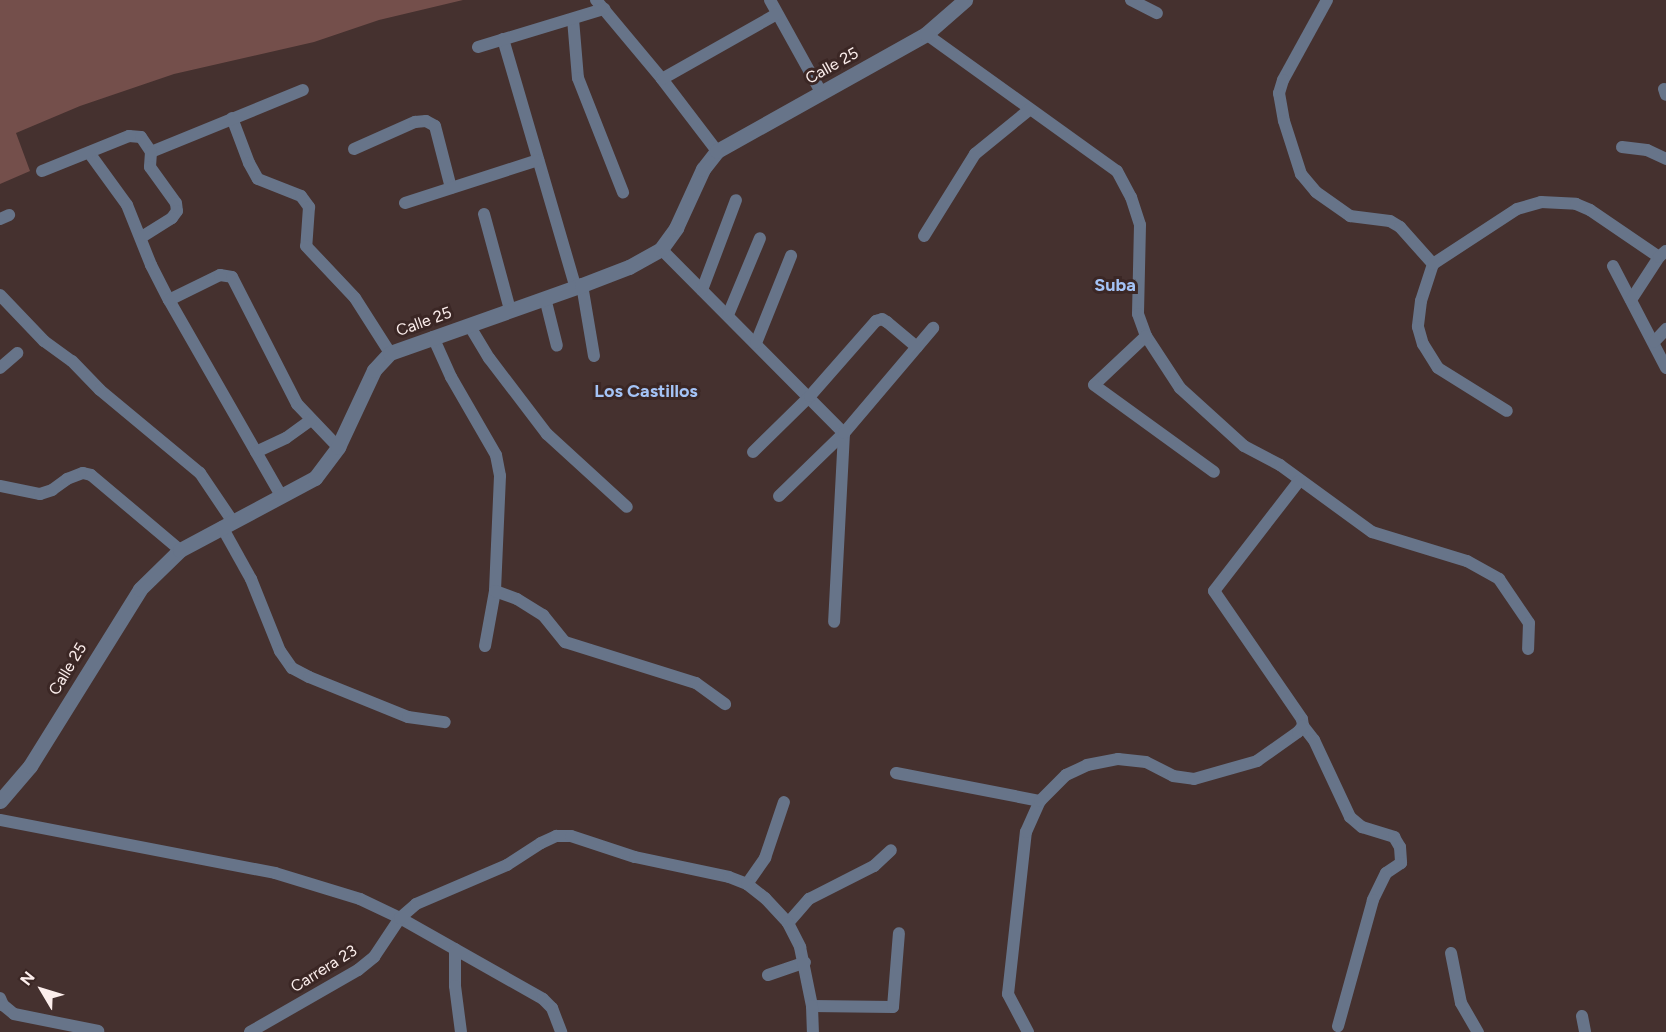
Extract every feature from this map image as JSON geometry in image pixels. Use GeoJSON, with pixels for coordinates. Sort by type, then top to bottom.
{"type":"FeatureCollection","features":[{"type":"Feature","properties":{"kind":"street"},"geometry":{"type":"LineString","coordinates":[[770,0],[821,92]]}},
{"type":"Feature","properties":{"kind":"street","name":"Calle 25"},"geometry":{"type":"LineString","coordinates":[[0,801],[30,766],[140,589],[180,549],[315,478],[338,447],[374,370],[390,353],[629,267],[661,249],[676,228],[703,169],[717,151],[926,34],[965,0]]}},
{"type":"Feature","properties":{"kind":"street"},"geometry":{"type":"LineString","coordinates":[[1131,0],[1157,13]]}},
{"type":"Feature","properties":{"kind":"street"},"geometry":{"type":"LineString","coordinates":[[1327,0],[1283,80],[1279,93],[1284,121],[1301,174],[1316,192],[1350,216],[1390,221],[1400,226],[1433,264]]}},
{"type":"Feature","properties":{"kind":"street"},"geometry":{"type":"LineString","coordinates":[[478,47],[573,19],[600,5],[662,79],[717,151]]}},
{"type":"Feature","properties":{"kind":"street"},"geometry":{"type":"LineString","coordinates":[[662,79],[777,14]]}},
{"type":"Feature","properties":{"kind":"street"},"geometry":{"type":"LineString","coordinates":[[573,19],[578,78],[623,192]]}},
{"type":"Feature","properties":{"kind":"street"},"geometry":{"type":"LineString","coordinates":[[926,34],[1117,171],[1131,197],[1140,225],[1138,314],[1146,336],[1180,388],[1244,446],[1280,465],[1372,532],[1467,561],[1499,579],[1528,623],[1528,649]]}},
{"type":"Feature","properties":{"kind":"street"},"geometry":{"type":"LineString","coordinates":[[502,39],[579,286],[594,356]]}},
{"type":"Feature","properties":{"kind":"street"},"geometry":{"type":"LineString","coordinates":[[151,152],[303,90]]}},
{"type":"Feature","properties":{"kind":"street"},"geometry":{"type":"LineString","coordinates":[[924,236],[975,154],[1029,110]]}},
{"type":"Feature","properties":{"kind":"street"},"geometry":{"type":"LineString","coordinates":[[232,118],[249,163],[258,179],[301,196],[309,207],[306,246],[355,298],[390,353]]}},
{"type":"Feature","properties":{"kind":"street"},"geometry":{"type":"LineString","coordinates":[[354,149],[415,122],[426,121],[435,126],[451,188]]}},
{"type":"Feature","properties":{"kind":"street"},"geometry":{"type":"LineString","coordinates":[[42,171],[135,135],[141,137],[151,152],[150,166],[177,203],[177,212],[172,218],[141,237]]}},
{"type":"Feature","properties":{"kind":"street"},"geometry":{"type":"LineString","coordinates":[[1622,147],[1647,150],[1666,159]]}},
{"type":"Feature","properties":{"kind":"street"},"geometry":{"type":"LineString","coordinates":[[90,153],[127,205],[151,265],[169,300],[282,497]]}},
{"type":"Feature","properties":{"kind":"street"},"geometry":{"type":"LineString","coordinates":[[405,203],[538,160]]}},
{"type":"Feature","properties":{"kind":"street"},"geometry":{"type":"LineString","coordinates":[[702,290],[736,200]]}},
{"type":"Feature","properties":{"kind":"street"},"geometry":{"type":"LineString","coordinates":[[1507,411],[1438,368],[1423,344],[1418,327],[1421,301],[1433,264],[1517,209],[1541,202],[1575,204],[1590,210],[1662,254],[1630,300]]}},
{"type":"Feature","properties":{"kind":"street"},"geometry":{"type":"LineString","coordinates":[[484,214],[510,310]]}},
{"type":"Feature","properties":{"kind":"street"},"geometry":{"type":"LineString","coordinates":[[728,315],[760,238]]}},
{"type":"Feature","properties":{"kind":"street"},"geometry":{"type":"LineString","coordinates":[[661,249],[810,396],[844,433],[834,622]]}},
{"type":"Feature","properties":{"kind":"street"},"geometry":{"type":"LineString","coordinates":[[756,344],[791,256]]}},
{"type":"Feature","properties":{"kind":"street"},"geometry":{"type":"LineString","coordinates":[[1613,266],[1666,368]]}},
{"type":"Feature","properties":{"kind":"street"},"geometry":{"type":"LineString","coordinates":[[169,300],[220,275],[232,277],[297,404],[338,447]]}},
{"type":"Feature","properties":{"kind":"street"},"geometry":{"type":"LineString","coordinates":[[0,295],[44,341],[72,361],[100,390],[200,473],[227,525],[280,651],[292,668],[408,717],[445,722]]}},
{"type":"Feature","properties":{"kind":"street"},"geometry":{"type":"LineString","coordinates":[[545,298],[557,346]]}},
{"type":"Feature","properties":{"kind":"street"},"geometry":{"type":"LineString","coordinates":[[753,452],[810,396],[876,321],[882,319],[887,322],[917,347]]}},
{"type":"Feature","properties":{"kind":"street"},"geometry":{"type":"LineString","coordinates":[[469,325],[489,358],[547,434],[627,507]]}},
{"type":"Feature","properties":{"kind":"street"},"geometry":{"type":"LineString","coordinates":[[779,496],[844,433],[933,328]]}},
{"type":"Feature","properties":{"kind":"street"},"geometry":{"type":"LineString","coordinates":[[1654,342],[1666,329]]}},
{"type":"Feature","properties":{"kind":"street"},"geometry":{"type":"LineString","coordinates":[[1146,336],[1094,385],[1214,472]]}},
{"type":"Feature","properties":{"kind":"street"},"geometry":{"type":"LineString","coordinates":[[433,338],[496,455],[500,476],[495,591],[485,646]]}},
{"type":"Feature","properties":{"kind":"street"},"geometry":{"type":"LineString","coordinates":[[0,368],[17,353]]}},
{"type":"Feature","properties":{"kind":"street"},"geometry":{"type":"LineString","coordinates":[[256,452],[286,438],[310,420]]}},
{"type":"Feature","properties":{"kind":"street"},"geometry":{"type":"LineString","coordinates":[[0,486],[40,494],[82,473],[91,475],[180,549]]}},
{"type":"Feature","properties":{"kind":"street"},"geometry":{"type":"LineString","coordinates":[[1299,481],[1214,591],[1302,719],[1303,726],[1318,749],[1350,817],[1362,827],[1394,837],[1400,847],[1401,863],[1386,873],[1373,900],[1338,1026]]}},
{"type":"Feature","properties":{"kind":"street"},"geometry":{"type":"LineString","coordinates":[[495,591],[517,599],[543,615],[565,642],[696,683],[725,704]]}},
{"type":"Feature","properties":{"kind":"street"},"geometry":{"type":"LineString","coordinates":[[1028,1032],[1008,994],[1026,832],[1040,801],[1066,776],[1088,765],[1118,759],[1146,762],[1173,776],[1194,779],[1257,761],[1303,726]]}},
{"type":"Feature","properties":{"kind":"street"},"geometry":{"type":"LineString","coordinates":[[896,773],[1040,801]]}},
{"type":"Feature","properties":{"kind":"street"},"geometry":{"type":"LineString","coordinates":[[747,884],[765,858],[784,802]]}},
{"type":"Feature","properties":{"kind":"street"},"geometry":{"type":"LineString","coordinates":[[0,820],[275,873],[360,899],[400,918],[543,999],[552,1008],[561,1032]]}},
{"type":"Feature","properties":{"kind":"street"},"geometry":{"type":"LineString","coordinates":[[400,918],[416,904],[507,865],[556,836],[571,836],[635,857],[676,864],[747,884],[765,898],[788,923],[805,962],[812,1006],[813,1032]]}},
{"type":"Feature","properties":{"kind":"street"},"geometry":{"type":"LineString","coordinates":[[788,923],[808,899],[874,867],[891,850]]}},
{"type":"Feature","properties":{"kind":"street","name":"Carrera 23"},"geometry":{"type":"LineString","coordinates":[[250,1032],[358,970],[374,957],[400,918]]}},
{"type":"Feature","properties":{"kind":"street"},"geometry":{"type":"LineString","coordinates":[[812,1006],[893,1007],[899,933]]}},
{"type":"Feature","properties":{"kind":"street"},"geometry":{"type":"LineString","coordinates":[[455,949],[455,986],[461,1032]]}},
{"type":"Feature","properties":{"kind":"street"},"geometry":{"type":"LineString","coordinates":[[1451,953],[1461,1003],[1478,1032]]}},
{"type":"Feature","properties":{"kind":"street"},"geometry":{"type":"LineString","coordinates":[[768,975],[805,962]]}},
{"type":"Feature","properties":{"kind":"street"},"geometry":{"type":"LineString","coordinates":[[0,998],[3,1005],[14,1014],[98,1031]]}},
{"type":"Feature","properties":{"kind":"street"},"geometry":{"type":"LineString","coordinates":[[1582,1016],[1585,1032]]}},
{"type":"Feature","properties":{"kind":"shaded area"},"geometry":{"type":"Polygon","coordinates":[[[0,0],[463,0],[379,20],[314,42],[174,74],[80,106],[16,133],[30,171],[0,184],[0,0]]]}},
{"type":"Feature","properties":{"kind":"district","name":"Suba"},"geometry":{"type":"Point","coordinates":[1115,285]}},
{"type":"Feature","properties":{"kind":"district","name":"Los Castillos"},"geometry":{"type":"Point","coordinates":[646,391]}}]}
